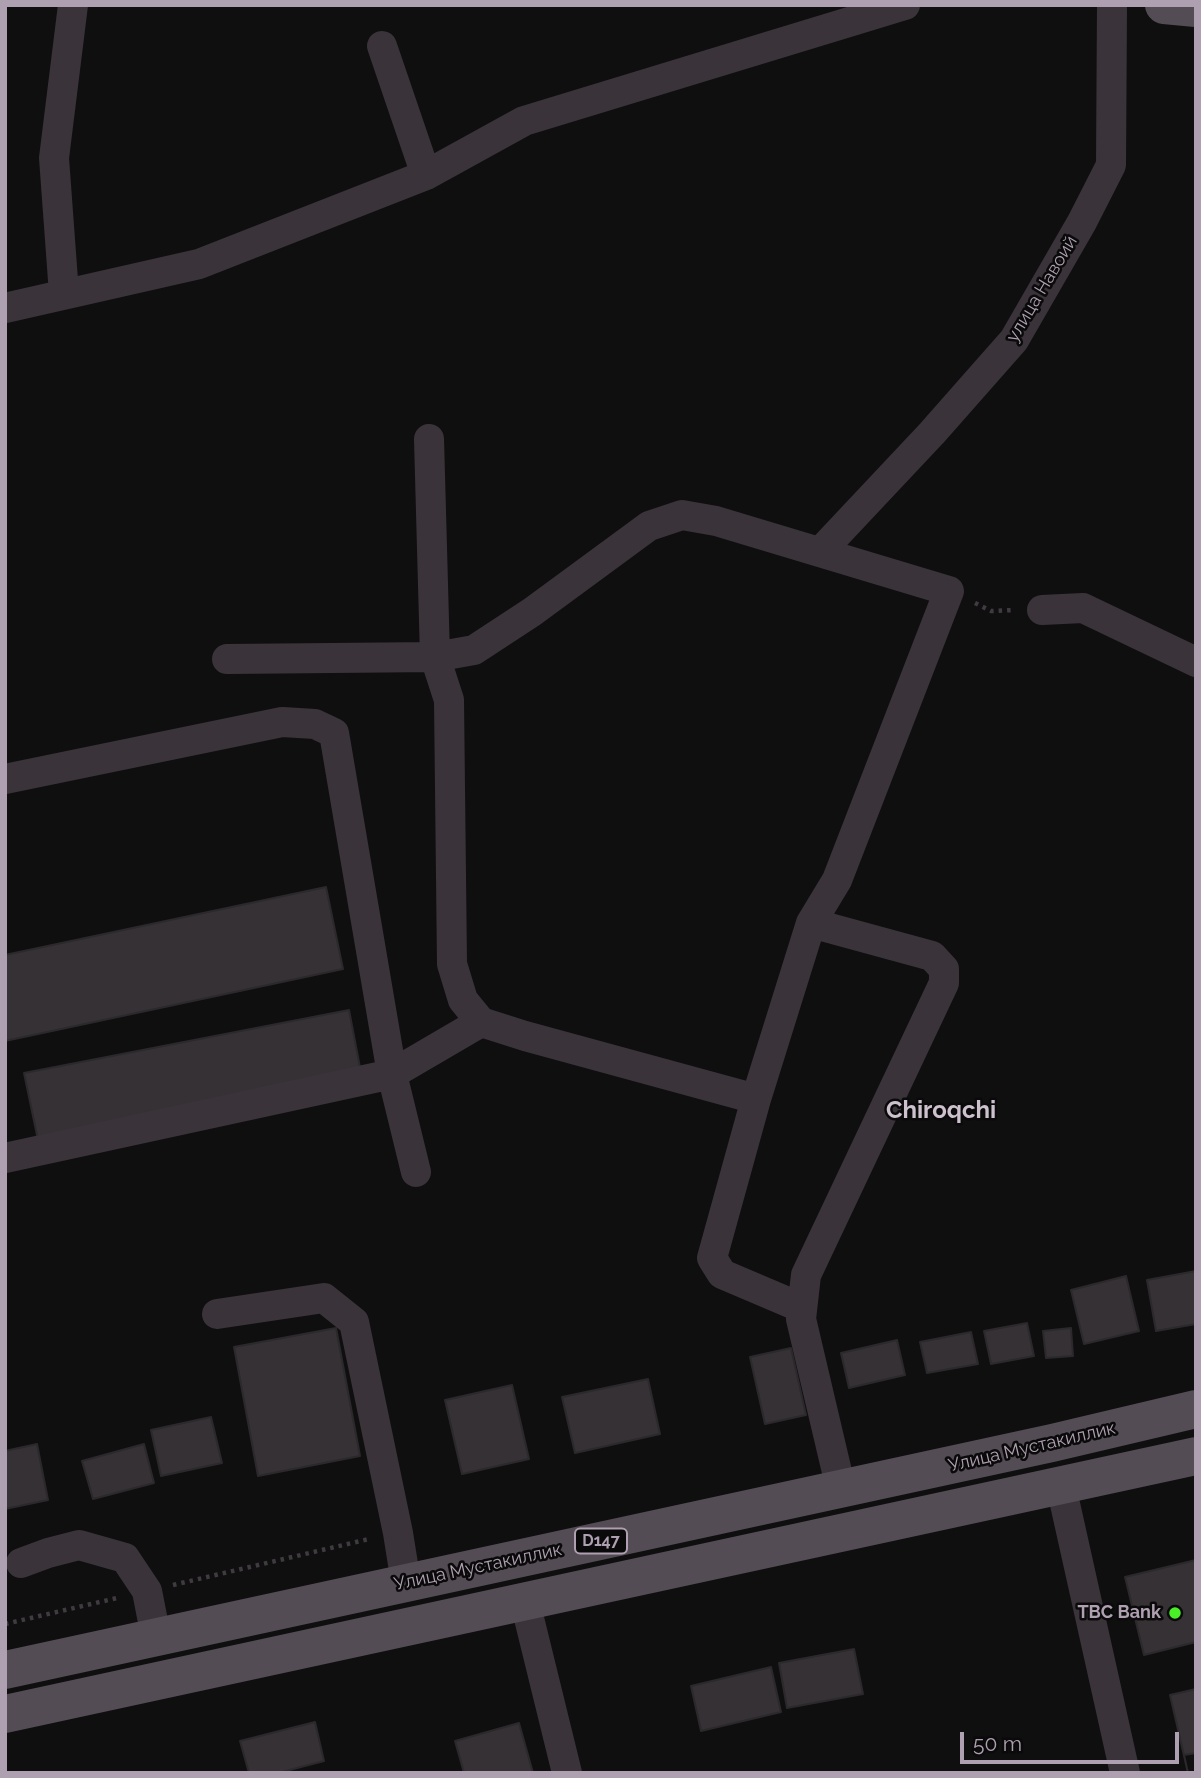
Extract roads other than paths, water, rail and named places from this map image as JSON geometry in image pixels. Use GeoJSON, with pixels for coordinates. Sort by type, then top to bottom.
{"type":"FeatureCollection","features":[{"type":"Feature","properties":{"kind":"main road"},"geometry":{"type":"LineString","coordinates":[[1164,5],[1196,8]]}},
{"type":"Feature","properties":{"kind":"main road","name":"Улица Мустакиллик"},"geometry":{"type":"LineString","coordinates":[[5,1670],[1052,1443],[1196,1409]]}},
{"type":"Feature","properties":{"kind":"main road","name":"D147"},"geometry":{"type":"LineString","coordinates":[[5,1714],[1196,1455]]}},
{"type":"Feature","properties":{"kind":"street"},"geometry":{"type":"LineString","coordinates":[[64,294],[54,158],[73,5]]}},
{"type":"Feature","properties":{"kind":"street"},"geometry":{"type":"LineString","coordinates":[[5,308],[198,264],[426,175],[524,121],[905,5]]}},
{"type":"Feature","properties":{"kind":"street","name":"улица Навоий"},"geometry":{"type":"LineString","coordinates":[[821,551],[932,433],[1014,340],[1082,222],[1111,165],[1112,5]]}},
{"type":"Feature","properties":{"kind":"street"},"geometry":{"type":"LineString","coordinates":[[382,46],[426,175]]}},
{"type":"Feature","properties":{"kind":"street"},"geometry":{"type":"LineString","coordinates":[[429,439],[435,657],[449,700],[452,964],[463,1000],[481,1022],[525,1037],[756,1099]]}},
{"type":"Feature","properties":{"kind":"street"},"geometry":{"type":"LineString","coordinates":[[227,659],[435,657],[474,650],[532,612],[649,526],[681,515],[716,521],[949,591],[837,880],[811,923],[756,1099],[712,1258],[722,1274],[803,1308]]}},
{"type":"Feature","properties":{"kind":"street"},"geometry":{"type":"LineString","coordinates":[[1042,610],[1083,608],[1196,662]]}},
{"type":"Feature","properties":{"kind":"street"},"geometry":{"type":"LineString","coordinates":[[5,779],[282,722],[314,724],[334,733],[392,1074],[416,1172]]}},
{"type":"Feature","properties":{"kind":"street"},"geometry":{"type":"LineString","coordinates":[[811,923],[932,956],[944,969],[944,984],[806,1275],[801,1319],[841,1489]]}},
{"type":"Feature","properties":{"kind":"street"},"geometry":{"type":"LineString","coordinates":[[5,1158],[392,1074],[481,1022]]}},
{"type":"Feature","properties":{"kind":"street"},"geometry":{"type":"LineString","coordinates":[[218,1314],[324,1298],[354,1322],[398,1533],[405,1583]]}},
{"type":"Feature","properties":{"kind":"street"},"geometry":{"type":"LineString","coordinates":[[1061,1486],[1125,1773]]}},
{"type":"Feature","properties":{"kind":"street"},"geometry":{"type":"LineString","coordinates":[[21,1563],[79,1545],[125,1558],[147,1591],[156,1637]]}},
{"type":"Feature","properties":{"kind":"street"},"geometry":{"type":"LineString","coordinates":[[525,1602],[567,1773]]}},
{"type":"Feature","properties":{"kind":"place","name":"TBC Bank"},"geometry":{"type":"Point","coordinates":[1175,1613]}},
{"type":"Feature","properties":{"kind":"district","name":"Chiroqchi"},"geometry":{"type":"Point","coordinates":[941,1111]}}]}
